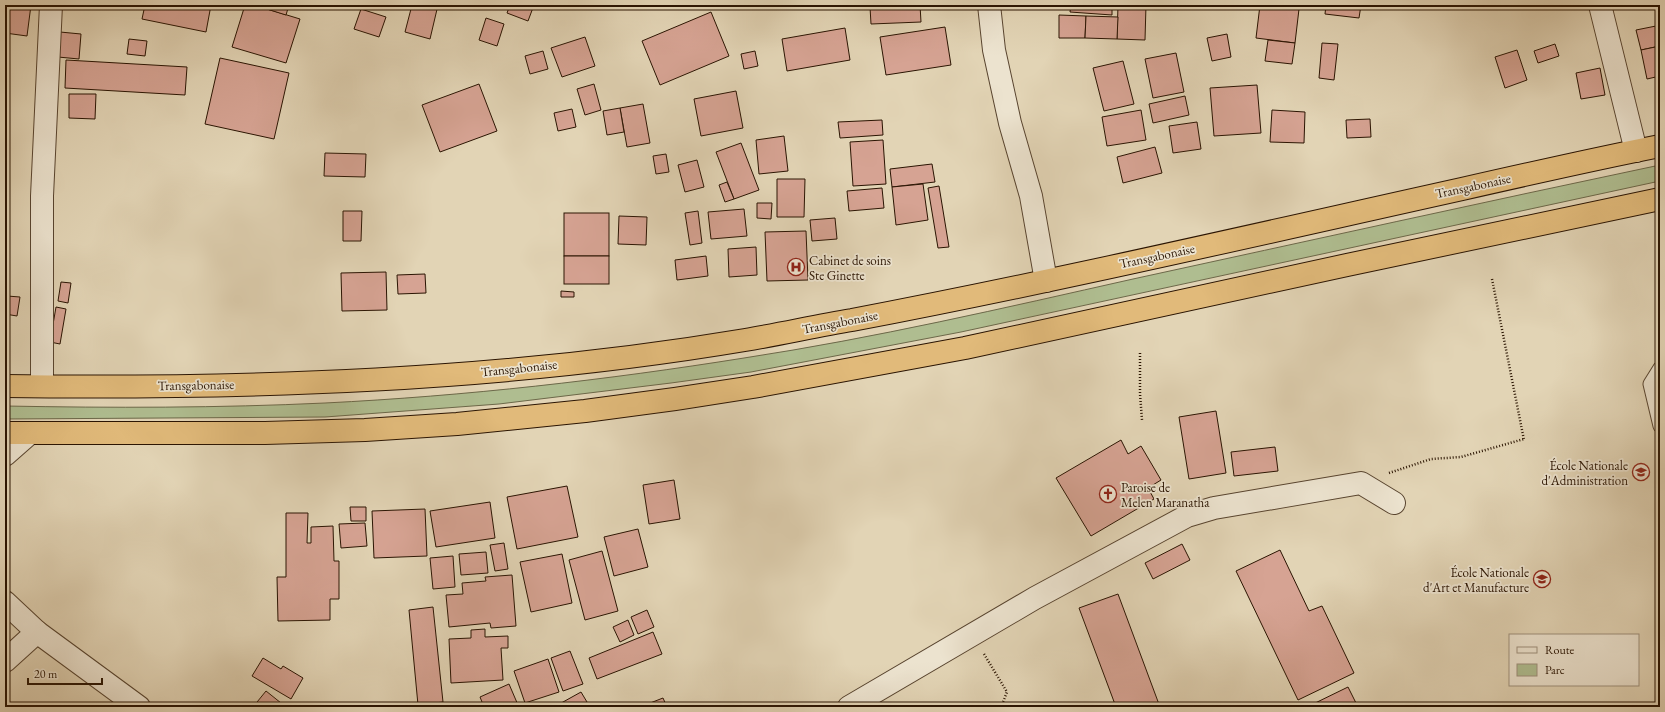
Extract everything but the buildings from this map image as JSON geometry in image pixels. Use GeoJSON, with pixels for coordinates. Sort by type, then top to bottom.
{"type":"FeatureCollection","features":[{"type":"Feature","properties":{"kind":"highway","name":"Transgabonaise"},"geometry":{"type":"LineString","coordinates":[[5,386],[158,386],[312,383],[411,377],[526,368],[654,353],[746,340],[1046,281],[1660,146]]}},
{"type":"Feature","properties":{"kind":"highway"},"geometry":{"type":"LineString","coordinates":[[5,433],[365,430],[464,424],[585,411],[682,398],[837,373],[965,348],[1339,266],[1660,199]]}},
{"type":"Feature","properties":{"kind":"street"},"geometry":{"type":"LineString","coordinates":[[42,386],[42,196],[51,5]]}},
{"type":"Feature","properties":{"kind":"street"},"geometry":{"type":"LineString","coordinates":[[989,5],[994,50],[1010,123],[1031,196],[1046,281]]}},
{"type":"Feature","properties":{"kind":"street"},"geometry":{"type":"LineString","coordinates":[[1600,5],[1636,151]]}},
{"type":"Feature","properties":{"kind":"street"},"geometry":{"type":"LineString","coordinates":[[5,455],[30,433]]}},
{"type":"Feature","properties":{"kind":"street"},"geometry":{"type":"LineString","coordinates":[[849,707],[1035,598],[1187,516],[1214,508],[1361,483],[1394,503]]}},
{"type":"Feature","properties":{"kind":"street"},"geometry":{"type":"LineString","coordinates":[[5,602],[37,632],[139,707]]}},
{"type":"Feature","properties":{"kind":"street"},"geometry":{"type":"LineString","coordinates":[[5,661],[37,632]]}},
{"type":"Feature","properties":{"kind":"lane"},"geometry":{"type":"LineString","coordinates":[[1660,368],[1650,384],[1660,426]]}},
{"type":"Feature","properties":{"kind":"path"},"geometry":{"type":"LineString","coordinates":[[1361,483],[1431,459],[1461,457],[1524,440],[1492,279]]}},
{"type":"Feature","properties":{"kind":"path"},"geometry":{"type":"LineString","coordinates":[[1140,353],[1140,394],[1142,420]]}},
{"type":"Feature","properties":{"kind":"path"},"geometry":{"type":"LineString","coordinates":[[972,635],[1007,692],[1001,707]]}},
{"type":"Feature","properties":{"kind":"green space"},"geometry":{"type":"Polygon","coordinates":[[[1660,165],[1660,181],[961,332],[751,372],[499,404],[325,417],[5,419],[5,406],[205,407],[285,405],[378,400],[536,386],[692,366],[793,350],[939,322],[1660,165]]]}},
{"type":"Feature","properties":{"kind":"place","name":"Cabinet de soins Ste Ginette"},"geometry":{"type":"Point","coordinates":[796,267]}},
{"type":"Feature","properties":{"kind":"place","name":"École Nationale d'Administration"},"geometry":{"type":"Point","coordinates":[1641,472]}},
{"type":"Feature","properties":{"kind":"place","name":"Paroise de Melen Maranatha"},"geometry":{"type":"Point","coordinates":[1108,494]}},
{"type":"Feature","properties":{"kind":"place","name":"École Nationale d'Art et Manufacture"},"geometry":{"type":"Point","coordinates":[1542,579]}}]}
